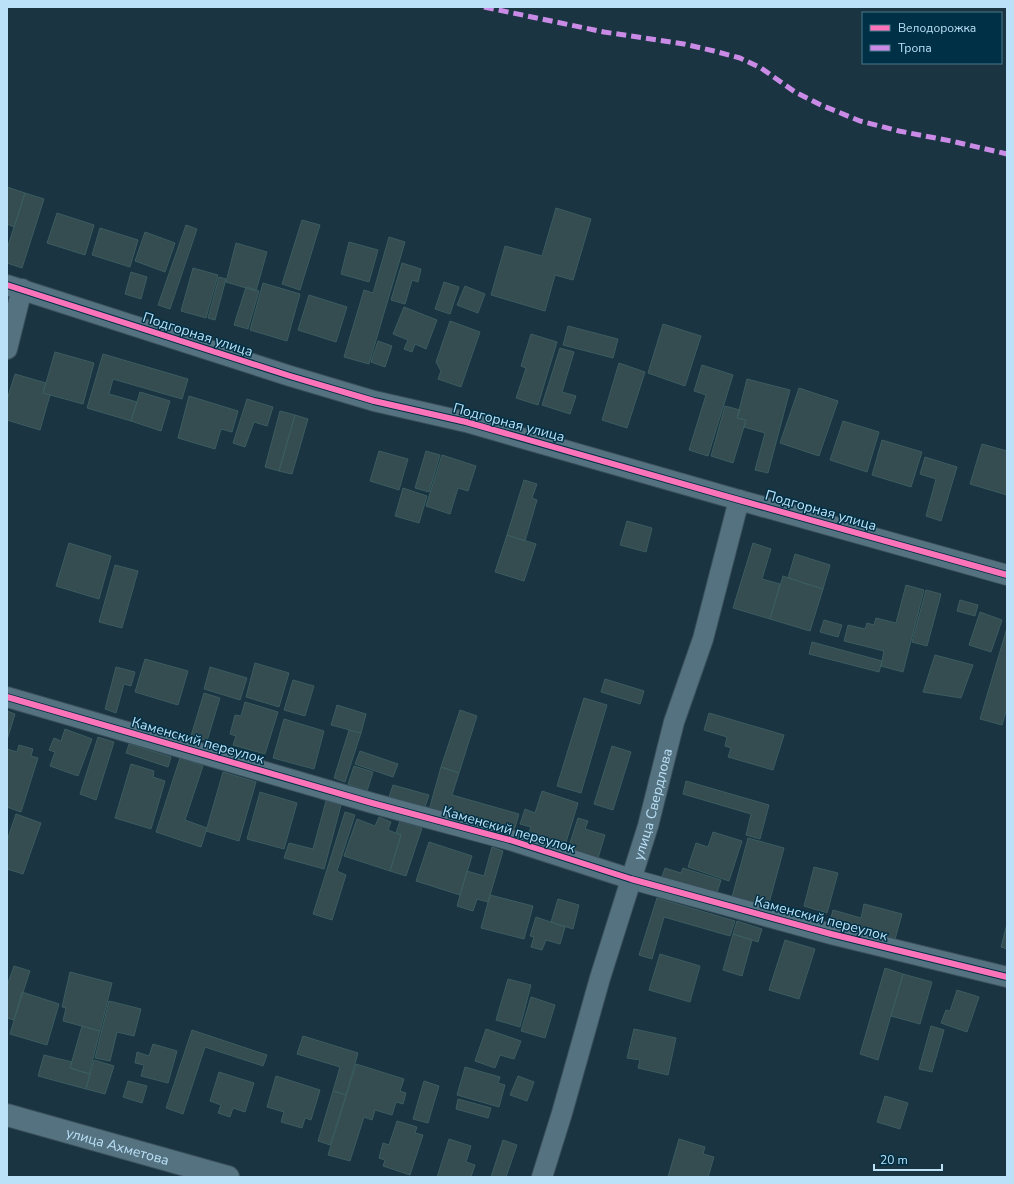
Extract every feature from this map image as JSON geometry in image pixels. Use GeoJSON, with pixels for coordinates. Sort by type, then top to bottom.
{"type":"FeatureCollection","features":[{"type":"Feature","properties":{"kind":"street"},"geometry":{"type":"LineString","coordinates":[[7,349],[15,287]]}},
{"type":"Feature","properties":{"kind":"street","name":"Подгорная улица"},"geometry":{"type":"LineString","coordinates":[[15,287],[153,333],[374,401],[466,422],[1007,575]]}},
{"type":"Feature","properties":{"kind":"street","name":"улица Свердлова"},"geometry":{"type":"LineString","coordinates":[[542,1177],[562,1113],[600,978],[648,826],[674,722],[703,639],[739,500]]}},
{"type":"Feature","properties":{"kind":"street","name":"Каменский переулок"},"geometry":{"type":"LineString","coordinates":[[7,697],[372,803],[510,840],[631,879],[831,934],[1007,977]]}},
{"type":"Feature","properties":{"kind":"street","name":"улица Ахметова"},"geometry":{"type":"LineString","coordinates":[[7,1115],[228,1177]]}},
{"type":"Feature","properties":{"kind":"building"},"geometry":{"type":"Polygon","coordinates":[[[7,187],[25,193],[14,227],[7,224],[7,187]]]}},
{"type":"Feature","properties":{"kind":"building"},"geometry":{"type":"Polygon","coordinates":[[[25,193],[44,199],[22,268],[7,263],[7,249],[25,193]]]}},
{"type":"Feature","properties":{"kind":"building"},"geometry":{"type":"Polygon","coordinates":[[[556,208],[591,219],[573,280],[555,275],[545,311],[491,295],[505,246],[542,256],[556,208]]]}},
{"type":"Feature","properties":{"kind":"building"},"geometry":{"type":"Polygon","coordinates":[[[57,213],[94,225],[85,255],[47,243],[57,213]]]}},
{"type":"Feature","properties":{"kind":"building"},"geometry":{"type":"Polygon","coordinates":[[[302,220],[320,225],[300,290],[282,284],[302,220]]]}},
{"type":"Feature","properties":{"kind":"building"},"geometry":{"type":"Polygon","coordinates":[[[186,225],[197,229],[170,309],[158,305],[186,225]]]}},
{"type":"Feature","properties":{"kind":"building"},"geometry":{"type":"Polygon","coordinates":[[[100,228],[138,240],[130,267],[92,255],[100,228]]]}},
{"type":"Feature","properties":{"kind":"building"},"geometry":{"type":"Polygon","coordinates":[[[145,232],[175,243],[165,272],[135,261],[145,232]]]}},
{"type":"Feature","properties":{"kind":"building"},"geometry":{"type":"Polygon","coordinates":[[[389,237],[405,242],[369,364],[344,357],[364,290],[373,293],[389,237]]]}},
{"type":"Feature","properties":{"kind":"building"},"geometry":{"type":"Polygon","coordinates":[[[349,242],[378,250],[369,282],[341,274],[349,242]]]}},
{"type":"Feature","properties":{"kind":"building"},"geometry":{"type":"Polygon","coordinates":[[[236,243],[267,252],[256,291],[226,282],[236,243]]]}},
{"type":"Feature","properties":{"kind":"building"},"geometry":{"type":"Polygon","coordinates":[[[402,263],[421,269],[418,282],[412,280],[405,304],[391,300],[402,263]]]}},
{"type":"Feature","properties":{"kind":"building"},"geometry":{"type":"Polygon","coordinates":[[[193,268],[218,275],[206,318],[181,311],[193,268]]]}},
{"type":"Feature","properties":{"kind":"building"},"geometry":{"type":"Polygon","coordinates":[[[131,272],[147,277],[141,299],[125,294],[131,272]]]}},
{"type":"Feature","properties":{"kind":"building"},"geometry":{"type":"Polygon","coordinates":[[[219,277],[226,279],[215,320],[208,318],[219,277]]]}},
{"type":"Feature","properties":{"kind":"building"},"geometry":{"type":"Polygon","coordinates":[[[444,282],[459,287],[450,314],[435,309],[444,282]]]}},
{"type":"Feature","properties":{"kind":"building"},"geometry":{"type":"Polygon","coordinates":[[[263,283],[300,294],[287,341],[250,330],[263,283]]]}},
{"type":"Feature","properties":{"kind":"building"},"geometry":{"type":"Polygon","coordinates":[[[465,286],[485,294],[478,313],[457,305],[465,286]]]}},
{"type":"Feature","properties":{"kind":"building"},"geometry":{"type":"Polygon","coordinates":[[[246,287],[259,291],[248,329],[234,325],[246,287]]]}},
{"type":"Feature","properties":{"kind":"building"},"geometry":{"type":"Polygon","coordinates":[[[309,295],[347,307],[336,342],[298,330],[309,295]]]}},
{"type":"Feature","properties":{"kind":"building"},"geometry":{"type":"Polygon","coordinates":[[[404,307],[437,320],[426,349],[415,344],[412,352],[404,349],[408,340],[393,334],[404,307]]]}},
{"type":"Feature","properties":{"kind":"building"},"geometry":{"type":"Polygon","coordinates":[[[450,321],[480,332],[461,387],[438,379],[441,371],[436,362],[450,321]]]}},
{"type":"Feature","properties":{"kind":"building"},"geometry":{"type":"Polygon","coordinates":[[[663,324],[701,336],[685,386],[648,373],[663,324]]]}},
{"type":"Feature","properties":{"kind":"building"},"geometry":{"type":"Polygon","coordinates":[[[568,326],[618,339],[613,358],[563,345],[568,326]]]}},
{"type":"Feature","properties":{"kind":"building"},"geometry":{"type":"Polygon","coordinates":[[[531,334],[557,342],[538,405],[516,398],[526,368],[521,366],[531,334]]]}},
{"type":"Feature","properties":{"kind":"building"},"geometry":{"type":"Polygon","coordinates":[[[378,341],[392,346],[385,367],[371,362],[378,341]]]}},
{"type":"Feature","properties":{"kind":"building"},"geometry":{"type":"Polygon","coordinates":[[[560,348],[574,352],[562,392],[576,396],[570,414],[542,405],[560,348]]]}},
{"type":"Feature","properties":{"kind":"building"},"geometry":{"type":"Polygon","coordinates":[[[55,352],[94,363],[83,404],[43,393],[55,352]]]}},
{"type":"Feature","properties":{"kind":"building"},"geometry":{"type":"Polygon","coordinates":[[[103,354],[188,379],[182,399],[113,379],[109,394],[137,402],[131,421],[87,408],[103,354]]]}},
{"type":"Feature","properties":{"kind":"building"},"geometry":{"type":"Polygon","coordinates":[[[619,363],[645,372],[627,428],[602,420],[619,363]]]}},
{"type":"Feature","properties":{"kind":"building"},"geometry":{"type":"Polygon","coordinates":[[[702,365],[733,375],[708,456],[689,450],[706,395],[694,391],[702,365]]]}},
{"type":"Feature","properties":{"kind":"building"},"geometry":{"type":"Polygon","coordinates":[[[15,374],[46,383],[43,393],[50,395],[40,430],[7,420],[7,400],[15,374]]]}},
{"type":"Feature","properties":{"kind":"building"},"geometry":{"type":"Polygon","coordinates":[[[747,379],[790,390],[768,473],[755,470],[765,433],[744,427],[746,420],[737,418],[747,379]]]}},
{"type":"Feature","properties":{"kind":"building"},"geometry":{"type":"Polygon","coordinates":[[[799,388],[838,401],[819,456],[780,443],[799,388]]]}},
{"type":"Feature","properties":{"kind":"building"},"geometry":{"type":"Polygon","coordinates":[[[140,392],[170,401],[161,431],[131,421],[140,392]]]}},
{"type":"Feature","properties":{"kind":"building"},"geometry":{"type":"Polygon","coordinates":[[[189,396],[238,411],[232,432],[221,429],[215,449],[178,438],[189,396]]]}},
{"type":"Feature","properties":{"kind":"building"},"geometry":{"type":"Polygon","coordinates":[[[247,399],[273,407],[267,426],[254,422],[245,447],[233,443],[247,399]]]}},
{"type":"Feature","properties":{"kind":"building"},"geometry":{"type":"Polygon","coordinates":[[[725,406],[740,410],[737,418],[746,420],[733,463],[711,456],[725,406]]]}},
{"type":"Feature","properties":{"kind":"building"},"geometry":{"type":"Polygon","coordinates":[[[280,411],[295,415],[279,471],[265,467],[280,411]]]}},
{"type":"Feature","properties":{"kind":"building"},"geometry":{"type":"Polygon","coordinates":[[[295,415],[308,419],[292,474],[279,471],[295,415]]]}},
{"type":"Feature","properties":{"kind":"building"},"geometry":{"type":"Polygon","coordinates":[[[843,421],[879,432],[867,472],[830,460],[843,421]]]}},
{"type":"Feature","properties":{"kind":"building"},"geometry":{"type":"Polygon","coordinates":[[[882,440],[922,452],[911,487],[872,475],[882,440]]]}},
{"type":"Feature","properties":{"kind":"building"},"geometry":{"type":"Polygon","coordinates":[[[982,444],[1007,451],[1007,495],[970,484],[982,444]]]}},
{"type":"Feature","properties":{"kind":"building"},"geometry":{"type":"Polygon","coordinates":[[[379,451],[408,459],[399,490],[370,481],[379,451]]]}},
{"type":"Feature","properties":{"kind":"building"},"geometry":{"type":"Polygon","coordinates":[[[426,451],[440,455],[429,492],[415,488],[426,451]]]}},
{"type":"Feature","properties":{"kind":"building"},"geometry":{"type":"Polygon","coordinates":[[[442,455],[476,466],[468,491],[458,488],[450,514],[426,506],[442,455]]]}},
{"type":"Feature","properties":{"kind":"building"},"geometry":{"type":"Polygon","coordinates":[[[925,457],[957,467],[941,521],[926,516],[936,479],[920,474],[925,457]]]}},
{"type":"Feature","properties":{"kind":"building"},"geometry":{"type":"Polygon","coordinates":[[[524,480],[537,484],[532,498],[537,500],[525,541],[507,535],[524,480]]]}},
{"type":"Feature","properties":{"kind":"building"},"geometry":{"type":"Polygon","coordinates":[[[403,488],[427,496],[419,523],[395,516],[403,488]]]}},
{"type":"Feature","properties":{"kind":"building"},"geometry":{"type":"Polygon","coordinates":[[[627,521],[652,528],[646,552],[620,545],[627,521]]]}},
{"type":"Feature","properties":{"kind":"building"},"geometry":{"type":"Polygon","coordinates":[[[507,535],[536,544],[524,581],[495,572],[507,535]]]}},
{"type":"Feature","properties":{"kind":"building"},"geometry":{"type":"Polygon","coordinates":[[[69,543],[111,556],[99,599],[56,586],[69,543]]]}},
{"type":"Feature","properties":{"kind":"building"},"geometry":{"type":"Polygon","coordinates":[[[753,543],[771,549],[762,579],[780,584],[770,619],[733,608],[753,543]]]}},
{"type":"Feature","properties":{"kind":"building"},"geometry":{"type":"Polygon","coordinates":[[[795,554],[830,565],[823,589],[788,578],[795,554]]]}},
{"type":"Feature","properties":{"kind":"building"},"geometry":{"type":"Polygon","coordinates":[[[115,565],[138,571],[122,628],[99,622],[115,565]]]}},
{"type":"Feature","properties":{"kind":"building"},"geometry":{"type":"Polygon","coordinates":[[[783,576],[823,589],[810,631],[770,619],[783,576]]]}},
{"type":"Feature","properties":{"kind":"building"},"geometry":{"type":"Polygon","coordinates":[[[906,585],[924,590],[903,672],[881,666],[884,651],[844,641],[848,625],[865,629],[867,623],[874,625],[876,618],[896,623],[906,585]]]}},
{"type":"Feature","properties":{"kind":"building"},"geometry":{"type":"Polygon","coordinates":[[[926,590],[941,594],[927,646],[912,642],[926,590]]]}},
{"type":"Feature","properties":{"kind":"building"},"geometry":{"type":"Polygon","coordinates":[[[960,600],[978,605],[975,616],[957,611],[960,600]]]}},
{"type":"Feature","properties":{"kind":"building"},"geometry":{"type":"Polygon","coordinates":[[[980,612],[1002,620],[991,652],[969,645],[980,612]]]}},
{"type":"Feature","properties":{"kind":"building"},"geometry":{"type":"Polygon","coordinates":[[[824,620],[842,625],[838,637],[820,632],[824,620]]]}},
{"type":"Feature","properties":{"kind":"building"},"geometry":{"type":"Polygon","coordinates":[[[1007,628],[1007,712],[1006,711],[1002,725],[980,719],[1007,628]]]}},
{"type":"Feature","properties":{"kind":"building"},"geometry":{"type":"Polygon","coordinates":[[[812,642],[882,661],[879,672],[809,654],[812,642]]]}},
{"type":"Feature","properties":{"kind":"building"},"geometry":{"type":"Polygon","coordinates":[[[935,655],[973,665],[961,698],[923,692],[935,655]]]}},
{"type":"Feature","properties":{"kind":"building"},"geometry":{"type":"Polygon","coordinates":[[[145,659],[188,671],[178,705],[135,692],[145,659]]]}},
{"type":"Feature","properties":{"kind":"building"},"geometry":{"type":"Polygon","coordinates":[[[255,663],[289,673],[279,707],[246,697],[255,663]]]}},
{"type":"Feature","properties":{"kind":"building"},"geometry":{"type":"Polygon","coordinates":[[[116,667],[135,672],[131,686],[124,684],[116,713],[105,709],[116,667]]]}},
{"type":"Feature","properties":{"kind":"building"},"geometry":{"type":"Polygon","coordinates":[[[210,667],[247,678],[240,700],[204,689],[210,667]]]}},
{"type":"Feature","properties":{"kind":"building"},"geometry":{"type":"Polygon","coordinates":[[[605,679],[644,691],[640,704],[601,692],[605,679]]]}},
{"type":"Feature","properties":{"kind":"building"},"geometry":{"type":"Polygon","coordinates":[[[293,680],[314,686],[305,716],[284,710],[293,680]]]}},
{"type":"Feature","properties":{"kind":"building"},"geometry":{"type":"Polygon","coordinates":[[[204,693],[220,698],[207,741],[191,736],[204,693]]]}},
{"type":"Feature","properties":{"kind":"building"},"geometry":{"type":"Polygon","coordinates":[[[584,698],[607,705],[581,793],[557,786],[584,698]]]}},
{"type":"Feature","properties":{"kind":"building"},"geometry":{"type":"Polygon","coordinates":[[[245,702],[278,712],[265,754],[233,745],[236,736],[230,734],[235,715],[241,716],[245,702]]]}},
{"type":"Feature","properties":{"kind":"building"},"geometry":{"type":"Polygon","coordinates":[[[337,705],[366,714],[361,733],[331,725],[337,705]]]}},
{"type":"Feature","properties":{"kind":"building"},"geometry":{"type":"Polygon","coordinates":[[[460,710],[477,716],[459,773],[441,767],[460,710]]]}},
{"type":"Feature","properties":{"kind":"building"},"geometry":{"type":"Polygon","coordinates":[[[7,711],[15,714],[7,740],[7,711]]]}},
{"type":"Feature","properties":{"kind":"building"},"geometry":{"type":"Polygon","coordinates":[[[709,713],[784,735],[773,770],[728,757],[731,748],[725,746],[727,737],[704,730],[709,713]]]}},
{"type":"Feature","properties":{"kind":"building"},"geometry":{"type":"Polygon","coordinates":[[[284,719],[324,731],[314,769],[273,758],[284,719]]]}},
{"type":"Feature","properties":{"kind":"building"},"geometry":{"type":"Polygon","coordinates":[[[65,729],[92,739],[78,776],[50,766],[55,752],[49,750],[54,738],[61,741],[65,729]]]}},
{"type":"Feature","properties":{"kind":"building"},"geometry":{"type":"Polygon","coordinates":[[[349,730],[361,733],[345,782],[334,778],[349,730]]]}},
{"type":"Feature","properties":{"kind":"building"},"geometry":{"type":"Polygon","coordinates":[[[98,737],[114,742],[96,800],[80,794],[98,737]]]}},
{"type":"Feature","properties":{"kind":"building"},"geometry":{"type":"Polygon","coordinates":[[[129,744],[171,757],[168,767],[126,753],[129,744]]]}},
{"type":"Feature","properties":{"kind":"building"},"geometry":{"type":"Polygon","coordinates":[[[19,745],[33,749],[31,756],[38,758],[21,812],[7,807],[7,749],[17,752],[19,745]]]}},
{"type":"Feature","properties":{"kind":"building"},"geometry":{"type":"Polygon","coordinates":[[[612,746],[631,752],[613,810],[594,804],[612,746]]]}},
{"type":"Feature","properties":{"kind":"building"},"geometry":{"type":"Polygon","coordinates":[[[360,751],[398,764],[393,777],[355,764],[360,751]]]}},
{"type":"Feature","properties":{"kind":"building"},"geometry":{"type":"Polygon","coordinates":[[[180,758],[203,766],[185,820],[207,828],[201,847],[156,832],[180,758]]]}},
{"type":"Feature","properties":{"kind":"building"},"geometry":{"type":"Polygon","coordinates":[[[131,764],[154,771],[153,777],[165,781],[151,829],[115,818],[131,764]]]}},
{"type":"Feature","properties":{"kind":"building"},"geometry":{"type":"Polygon","coordinates":[[[354,766],[373,772],[367,791],[348,784],[354,766]]]}},
{"type":"Feature","properties":{"kind":"building"},"geometry":{"type":"Polygon","coordinates":[[[441,767],[459,773],[452,795],[519,814],[513,834],[429,810],[441,767]]]}},
{"type":"Feature","properties":{"kind":"building"},"geometry":{"type":"Polygon","coordinates":[[[223,772],[256,782],[239,841],[206,831],[223,772]]]}},
{"type":"Feature","properties":{"kind":"building"},"geometry":{"type":"Polygon","coordinates":[[[686,781],[769,805],[760,839],[746,835],[751,814],[683,794],[686,781]]]}},
{"type":"Feature","properties":{"kind":"building"},"geometry":{"type":"Polygon","coordinates":[[[393,785],[429,795],[425,807],[389,797],[393,785]]]}},
{"type":"Feature","properties":{"kind":"building"},"geometry":{"type":"Polygon","coordinates":[[[542,791],[578,803],[564,849],[527,837],[531,827],[520,824],[525,809],[535,813],[542,791]]]}},
{"type":"Feature","properties":{"kind":"building"},"geometry":{"type":"Polygon","coordinates":[[[260,792],[297,803],[284,849],[247,839],[260,792]]]}},
{"type":"Feature","properties":{"kind":"building"},"geometry":{"type":"Polygon","coordinates":[[[326,801],[341,805],[324,869],[284,858],[289,843],[313,849],[326,801]]]}},
{"type":"Feature","properties":{"kind":"building"},"geometry":{"type":"Polygon","coordinates":[[[345,812],[355,815],[337,871],[346,875],[332,920],[313,914],[345,812]]]}},
{"type":"Feature","properties":{"kind":"building"},"geometry":{"type":"Polygon","coordinates":[[[16,814],[41,823],[23,874],[7,869],[7,841],[16,814]]]}},
{"type":"Feature","properties":{"kind":"building"},"geometry":{"type":"Polygon","coordinates":[[[379,817],[391,822],[388,830],[401,835],[390,871],[344,856],[357,819],[375,826],[379,817]]]}},
{"type":"Feature","properties":{"kind":"building"},"geometry":{"type":"Polygon","coordinates":[[[578,818],[588,821],[585,829],[605,835],[598,858],[568,849],[578,818]]]}},
{"type":"Feature","properties":{"kind":"building"},"geometry":{"type":"Polygon","coordinates":[[[400,821],[422,828],[406,876],[390,871],[401,835],[396,833],[400,821]]]}},
{"type":"Feature","properties":{"kind":"building"},"geometry":{"type":"Polygon","coordinates":[[[713,832],[742,841],[729,881],[688,867],[696,843],[708,847],[713,832]]]}},
{"type":"Feature","properties":{"kind":"building"},"geometry":{"type":"Polygon","coordinates":[[[748,838],[784,848],[768,907],[732,897],[748,838]]]}},
{"type":"Feature","properties":{"kind":"building"},"geometry":{"type":"Polygon","coordinates":[[[429,842],[472,856],[460,895],[416,881],[429,842]]]}},
{"type":"Feature","properties":{"kind":"building"},"geometry":{"type":"Polygon","coordinates":[[[492,847],[503,851],[488,902],[477,899],[473,911],[457,906],[467,871],[484,876],[492,847]]]}},
{"type":"Feature","properties":{"kind":"building"},"geometry":{"type":"Polygon","coordinates":[[[814,867],[838,873],[827,913],[804,906],[814,867]]]}},
{"type":"Feature","properties":{"kind":"building"},"geometry":{"type":"Polygon","coordinates":[[[665,868],[681,873],[683,868],[721,880],[716,896],[661,879],[665,868]]]}},
{"type":"Feature","properties":{"kind":"building"},"geometry":{"type":"Polygon","coordinates":[[[490,895],[533,906],[524,939],[481,928],[490,895]]]}},
{"type":"Feature","properties":{"kind":"building"},"geometry":{"type":"Polygon","coordinates":[[[657,898],[735,921],[730,936],[664,917],[652,959],[639,955],[657,898]]]}},
{"type":"Feature","properties":{"kind":"building"},"geometry":{"type":"Polygon","coordinates":[[[558,899],[579,905],[573,929],[551,922],[558,899]]]}},
{"type":"Feature","properties":{"kind":"building"},"geometry":{"type":"Polygon","coordinates":[[[864,904],[902,914],[894,943],[829,925],[833,910],[861,918],[864,904]]]}},
{"type":"Feature","properties":{"kind":"building"},"geometry":{"type":"Polygon","coordinates":[[[536,917],[565,927],[560,944],[546,940],[542,950],[531,947],[534,937],[530,936],[536,917]]]}},
{"type":"Feature","properties":{"kind":"building"},"geometry":{"type":"Polygon","coordinates":[[[737,921],[762,929],[758,942],[733,934],[737,921]]]}},
{"type":"Feature","properties":{"kind":"building"},"geometry":{"type":"Polygon","coordinates":[[[1007,924],[1007,949],[1001,947],[1007,924]]]}},
{"type":"Feature","properties":{"kind":"building"},"geometry":{"type":"Polygon","coordinates":[[[733,934],[752,940],[742,976],[723,970],[733,934]]]}},
{"type":"Feature","properties":{"kind":"building"},"geometry":{"type":"Polygon","coordinates":[[[785,940],[815,949],[799,999],[769,990],[785,940]]]}},
{"type":"Feature","properties":{"kind":"building"},"geometry":{"type":"Polygon","coordinates":[[[660,954],[700,966],[690,1002],[649,990],[660,954]]]}},
{"type":"Feature","properties":{"kind":"building"},"geometry":{"type":"Polygon","coordinates":[[[14,966],[30,971],[14,1020],[7,1018],[7,986],[14,966]]]}},
{"type":"Feature","properties":{"kind":"building"},"geometry":{"type":"Polygon","coordinates":[[[885,968],[903,974],[878,1060],[860,1054],[885,968]]]}},
{"type":"Feature","properties":{"kind":"building"},"geometry":{"type":"Polygon","coordinates":[[[70,972],[112,983],[100,1031],[63,1021],[66,1008],[62,1007],[70,972]]]}},
{"type":"Feature","properties":{"kind":"building"},"geometry":{"type":"Polygon","coordinates":[[[903,974],[932,982],[920,1024],[891,1016],[903,974]]]}},
{"type":"Feature","properties":{"kind":"building"},"geometry":{"type":"Polygon","coordinates":[[[508,979],[531,985],[520,1027],[496,1020],[508,979]]]}},
{"type":"Feature","properties":{"kind":"building"},"geometry":{"type":"Polygon","coordinates":[[[957,990],[979,997],[967,1032],[941,1023],[946,1010],[950,1011],[957,990]]]}},
{"type":"Feature","properties":{"kind":"building"},"geometry":{"type":"Polygon","coordinates":[[[22,992],[59,1004],[47,1045],[10,1034],[22,992]]]}},
{"type":"Feature","properties":{"kind":"building"},"geometry":{"type":"Polygon","coordinates":[[[531,997],[555,1005],[545,1038],[521,1031],[531,997]]]}},
{"type":"Feature","properties":{"kind":"building"},"geometry":{"type":"Polygon","coordinates":[[[109,1001],[141,1009],[134,1036],[117,1032],[110,1061],[95,1058],[109,1001]]]}},
{"type":"Feature","properties":{"kind":"building"},"geometry":{"type":"Polygon","coordinates":[[[82,1026],[100,1031],[89,1074],[70,1068],[82,1026]]]}},
{"type":"Feature","properties":{"kind":"building"},"geometry":{"type":"Polygon","coordinates":[[[931,1026],[944,1030],[932,1072],[919,1069],[931,1026]]]}},
{"type":"Feature","properties":{"kind":"building"},"geometry":{"type":"Polygon","coordinates":[[[486,1029],[521,1041],[514,1059],[500,1055],[495,1068],[475,1061],[486,1029]]]}},
{"type":"Feature","properties":{"kind":"building"},"geometry":{"type":"Polygon","coordinates":[[[634,1029],[676,1038],[668,1075],[638,1068],[640,1060],[627,1058],[634,1029]]]}},
{"type":"Feature","properties":{"kind":"building"},"geometry":{"type":"Polygon","coordinates":[[[192,1030],[267,1055],[263,1066],[205,1047],[183,1114],[166,1108],[192,1030]]]}},
{"type":"Feature","properties":{"kind":"building"},"geometry":{"type":"Polygon","coordinates":[[[303,1036],[358,1053],[346,1095],[333,1091],[340,1067],[297,1054],[303,1036]]]}},
{"type":"Feature","properties":{"kind":"building"},"geometry":{"type":"Polygon","coordinates":[[[153,1044],[177,1051],[168,1083],[141,1076],[144,1065],[135,1063],[137,1052],[149,1056],[153,1044]]]}},
{"type":"Feature","properties":{"kind":"building"},"geometry":{"type":"Polygon","coordinates":[[[44,1055],[72,1062],[70,1068],[90,1074],[86,1089],[38,1076],[44,1055]]]}},
{"type":"Feature","properties":{"kind":"building"},"geometry":{"type":"Polygon","coordinates":[[[94,1060],[114,1066],[105,1094],[86,1089],[94,1060]]]}},
{"type":"Feature","properties":{"kind":"building"},"geometry":{"type":"Polygon","coordinates":[[[356,1064],[404,1079],[400,1091],[406,1093],[403,1104],[396,1102],[392,1115],[375,1110],[372,1120],[364,1117],[350,1161],[328,1155],[356,1064]]]}},
{"type":"Feature","properties":{"kind":"building"},"geometry":{"type":"Polygon","coordinates":[[[465,1067],[500,1077],[498,1083],[505,1085],[499,1107],[457,1095],[465,1067]]]}},
{"type":"Feature","properties":{"kind":"building"},"geometry":{"type":"Polygon","coordinates":[[[219,1072],[254,1083],[245,1112],[233,1108],[230,1117],[218,1113],[221,1105],[210,1101],[219,1072]]]}},
{"type":"Feature","properties":{"kind":"building"},"geometry":{"type":"Polygon","coordinates":[[[276,1076],[320,1090],[311,1120],[305,1118],[302,1128],[281,1122],[284,1112],[267,1107],[276,1076]]]}},
{"type":"Feature","properties":{"kind":"building"},"geometry":{"type":"Polygon","coordinates":[[[518,1076],[534,1082],[527,1101],[510,1095],[518,1076]]]}},
{"type":"Feature","properties":{"kind":"building"},"geometry":{"type":"Polygon","coordinates":[[[128,1081],[147,1086],[142,1103],[123,1097],[128,1081]]]}},
{"type":"Feature","properties":{"kind":"building"},"geometry":{"type":"Polygon","coordinates":[[[424,1081],[439,1086],[428,1123],[413,1119],[424,1081]]]}},
{"type":"Feature","properties":{"kind":"building"},"geometry":{"type":"Polygon","coordinates":[[[333,1091],[346,1095],[330,1145],[318,1141],[333,1091]]]}},
{"type":"Feature","properties":{"kind":"building"},"geometry":{"type":"Polygon","coordinates":[[[885,1096],[908,1103],[900,1129],[877,1122],[885,1096]]]}},
{"type":"Feature","properties":{"kind":"building"},"geometry":{"type":"Polygon","coordinates":[[[458,1099],[491,1108],[488,1118],[456,1109],[458,1099]]]}},
{"type":"Feature","properties":{"kind":"building"},"geometry":{"type":"Polygon","coordinates":[[[397,1121],[417,1127],[415,1133],[423,1135],[410,1175],[383,1166],[385,1160],[379,1158],[383,1143],[389,1145],[397,1121]]]}},
{"type":"Feature","properties":{"kind":"building"},"geometry":{"type":"Polygon","coordinates":[[[449,1139],[471,1146],[466,1162],[475,1165],[471,1177],[437,1177],[449,1139]]]}},
{"type":"Feature","properties":{"kind":"building"},"geometry":{"type":"Polygon","coordinates":[[[679,1139],[705,1147],[703,1154],[714,1157],[708,1177],[668,1177],[679,1139]]]}},
{"type":"Feature","properties":{"kind":"building"},"geometry":{"type":"Polygon","coordinates":[[[503,1140],[517,1145],[506,1177],[491,1177],[503,1140]]]}},
{"type":"Feature","properties":{"kind":"marked path"},"geometry":{"type":"LineString","coordinates":[[484,7],[604,32],[684,44],[740,58],[761,68],[795,92],[821,105],[860,121],[899,131],[1007,154]]}},
{"type":"Feature","properties":{"kind":"cycle path"},"geometry":{"type":"LineString","coordinates":[[7,285],[290,376],[374,401],[466,422],[1007,575]]}},
{"type":"Feature","properties":{"kind":"cycle path"},"geometry":{"type":"LineString","coordinates":[[7,697],[372,803],[510,840],[631,879],[831,934],[1007,977]]}}]}
